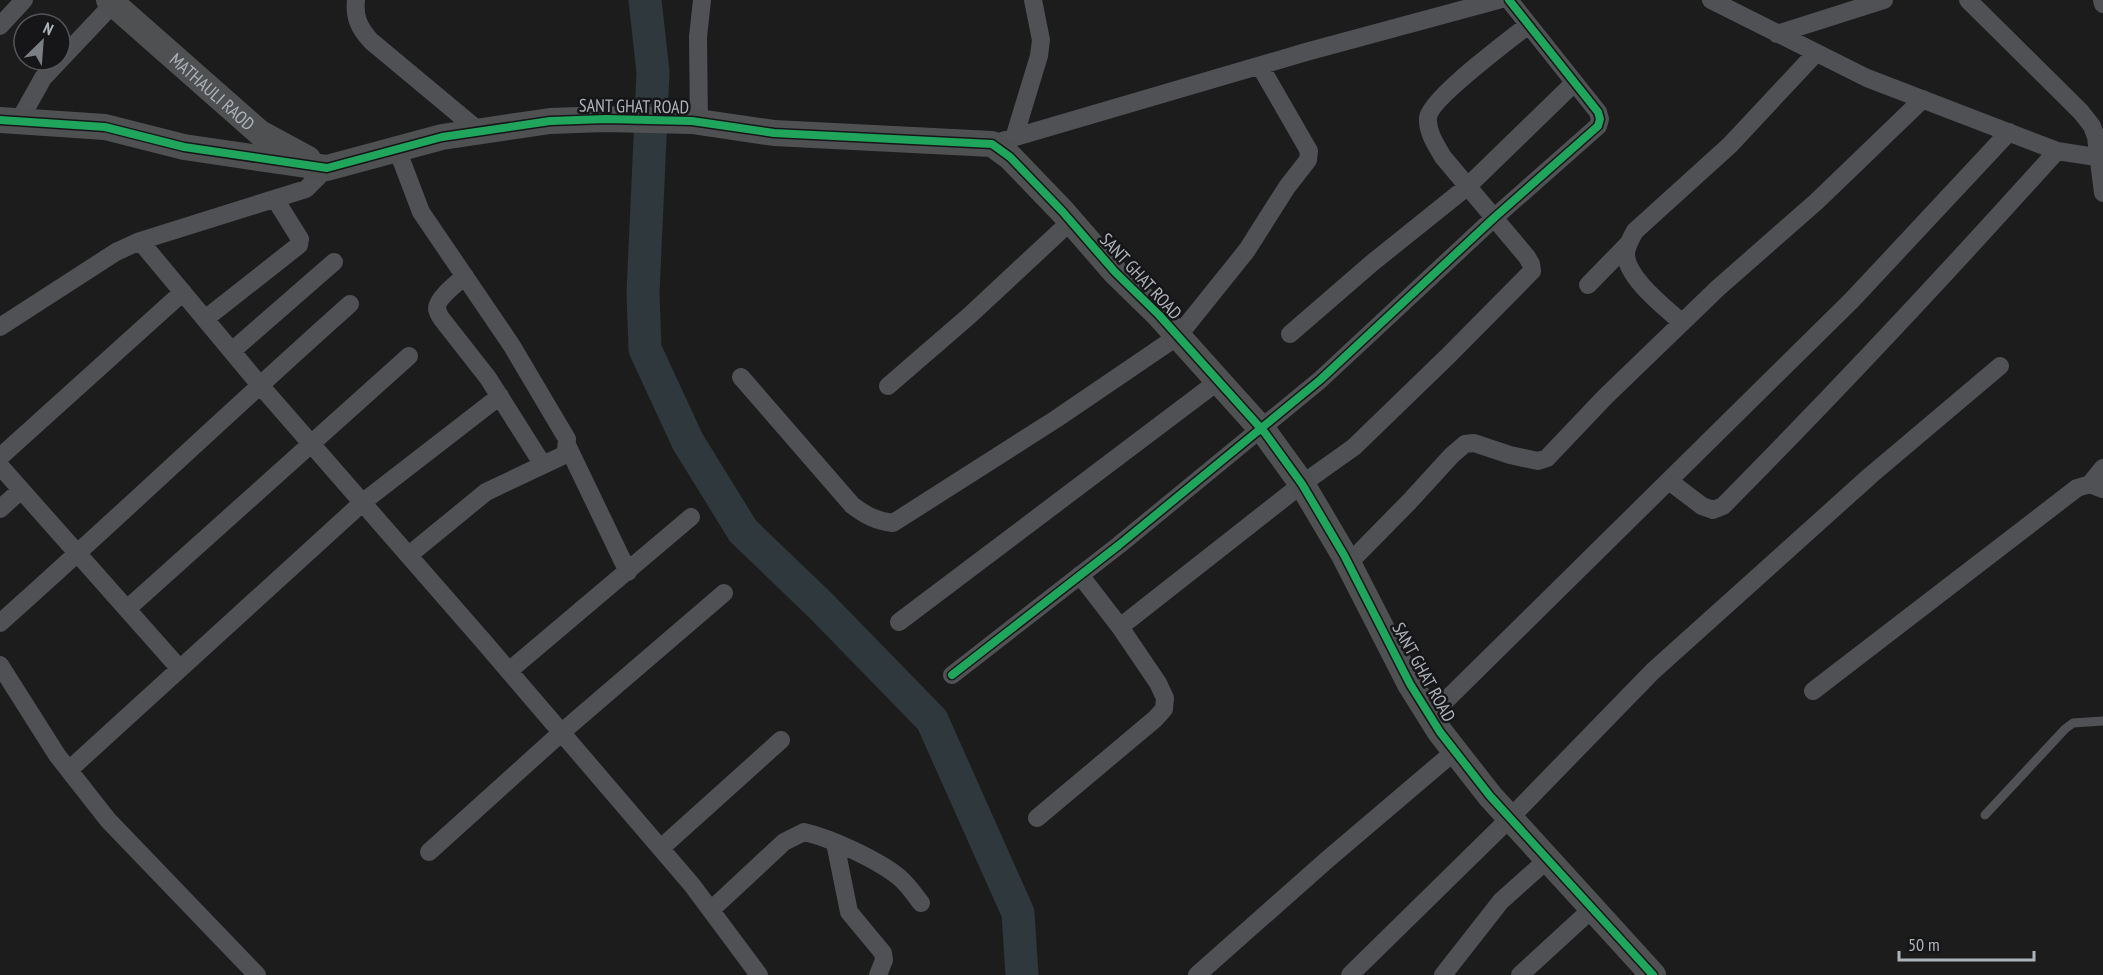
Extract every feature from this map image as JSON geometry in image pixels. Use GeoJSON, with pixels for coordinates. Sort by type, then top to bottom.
{"type":"FeatureCollection","features":[{"type":"Feature","properties":{"kind":"street"},"geometry":{"type":"LineString","coordinates":[[0,26],[24,0]]}},
{"type":"Feature","properties":{"kind":"street"},"geometry":{"type":"LineString","coordinates":[[356,0],[357,21],[370,41],[479,131]]}},
{"type":"Feature","properties":{"kind":"street"},"geometry":{"type":"LineString","coordinates":[[695,122],[698,37],[702,0]]}},
{"type":"Feature","properties":{"kind":"street"},"geometry":{"type":"LineString","coordinates":[[1003,141],[1039,56],[1041,40],[1033,0]]}},
{"type":"Feature","properties":{"kind":"street"},"geometry":{"type":"LineString","coordinates":[[1003,141],[1498,0]]}},
{"type":"Feature","properties":{"kind":"street"},"geometry":{"type":"LineString","coordinates":[[952,675],[1080,575],[1328,373],[1495,217],[1598,126],[1600,119],[1598,112],[1509,0]]}},
{"type":"Feature","properties":{"kind":"street"},"geometry":{"type":"LineString","coordinates":[[1711,0],[1867,78],[2056,151],[2101,158]]}},
{"type":"Feature","properties":{"kind":"street"},"geometry":{"type":"LineString","coordinates":[[1777,34],[1884,0]]}},
{"type":"Feature","properties":{"kind":"street"},"geometry":{"type":"LineString","coordinates":[[1968,0],[2081,112],[2092,126],[2101,158],[2103,193]]}},
{"type":"Feature","properties":{"kind":"street"},"geometry":{"type":"LineString","coordinates":[[6,121],[111,2]]}},
{"type":"Feature","properties":{"kind":"street","name":"MATHAULI RAOD"},"geometry":{"type":"LineString","coordinates":[[111,2],[260,133],[327,168]]}},
{"type":"Feature","properties":{"kind":"street"},"geometry":{"type":"LineString","coordinates":[[1120,627],[1302,484],[1354,447],[1532,271],[1532,264],[1443,157],[1434,141],[1428,118],[1431,110],[1465,76],[1528,25]]}},
{"type":"Feature","properties":{"kind":"street"},"geometry":{"type":"LineString","coordinates":[[1588,285],[1628,244],[1635,231],[1730,145],[1816,53]]}},
{"type":"Feature","properties":{"kind":"street"},"geometry":{"type":"LineString","coordinates":[[741,377],[852,505],[866,516],[893,523],[1056,419],[1178,336],[1247,250],[1287,187],[1308,160],[1309,151],[1305,142],[1260,66]]}},
{"type":"Feature","properties":{"kind":"street"},"geometry":{"type":"LineString","coordinates":[[1290,334],[1372,263],[1468,186],[1574,83]]}},
{"type":"Feature","properties":{"kind":"street"},"geometry":{"type":"LineString","coordinates":[[1348,564],[1465,444],[1474,443],[1538,461],[1547,458],[1605,397],[1718,288],[1816,202],[1923,99]]}},
{"type":"Feature","properties":{"kind":"street","name":"SANT GHAT ROAD"},"geometry":{"type":"LineString","coordinates":[[327,168],[442,137],[550,121],[606,119],[695,122],[774,133],[1003,141],[1010,157],[1071,221],[1115,272],[1178,336],[1261,429],[1302,484],[1348,564],[1410,684],[1455,752],[1490,796],[1653,975]]}},
{"type":"Feature","properties":{"kind":"street"},"geometry":{"type":"LineString","coordinates":[[6,121],[105,127],[184,147],[327,168]]}},
{"type":"Feature","properties":{"kind":"street"},"geometry":{"type":"LineString","coordinates":[[1430,716],[1852,300],[2009,132]]}},
{"type":"Feature","properties":{"kind":"street"},"geometry":{"type":"LineString","coordinates":[[396,149],[422,212],[512,346],[567,439],[562,456],[486,492],[409,555]]}},
{"type":"Feature","properties":{"kind":"street"},"geometry":{"type":"LineString","coordinates":[[1669,481],[1702,506],[1713,510],[1723,506],[1946,274],[2056,151]]}},
{"type":"Feature","properties":{"kind":"street"},"geometry":{"type":"LineString","coordinates":[[1,324],[116,252],[140,241],[306,189],[327,168]]}},
{"type":"Feature","properties":{"kind":"street"},"geometry":{"type":"LineString","coordinates":[[205,319],[298,245],[300,238],[275,199]]}},
{"type":"Feature","properties":{"kind":"street"},"geometry":{"type":"LineString","coordinates":[[888,386],[969,316],[1071,221]]}},
{"type":"Feature","properties":{"kind":"street"},"geometry":{"type":"LineString","coordinates":[[140,241],[260,384],[661,848],[692,885],[759,975]]}},
{"type":"Feature","properties":{"kind":"street"},"geometry":{"type":"LineString","coordinates":[[1628,244],[1626,255],[1635,278],[1682,323]]}},
{"type":"Feature","properties":{"kind":"street"},"geometry":{"type":"LineString","coordinates":[[232,351],[334,262]]}},
{"type":"Feature","properties":{"kind":"street"},"geometry":{"type":"LineString","coordinates":[[465,276],[442,298],[437,309],[441,318],[477,362],[543,465]]}},
{"type":"Feature","properties":{"kind":"street"},"geometry":{"type":"LineString","coordinates":[[0,457],[183,292]]}},
{"type":"Feature","properties":{"kind":"street"},"geometry":{"type":"LineString","coordinates":[[0,623],[350,304]]}},
{"type":"Feature","properties":{"kind":"street"},"geometry":{"type":"LineString","coordinates":[[127,609],[409,356]]}},
{"type":"Feature","properties":{"kind":"street"},"geometry":{"type":"LineString","coordinates":[[1350,975],[1510,818],[1653,671],[1871,475],[2000,366]]}},
{"type":"Feature","properties":{"kind":"street"},"geometry":{"type":"LineString","coordinates":[[898,622],[1217,382]]}},
{"type":"Feature","properties":{"kind":"street"},"geometry":{"type":"LineString","coordinates":[[69,770],[363,502],[500,396]]}},
{"type":"Feature","properties":{"kind":"street"},"geometry":{"type":"LineString","coordinates":[[567,445],[628,572]]}},
{"type":"Feature","properties":{"kind":"street"},"geometry":{"type":"LineString","coordinates":[[0,466],[180,669]]}},
{"type":"Feature","properties":{"kind":"street"},"geometry":{"type":"LineString","coordinates":[[1813,691],[2078,488],[2097,486],[2103,468]]}},
{"type":"Feature","properties":{"kind":"street"},"geometry":{"type":"LineString","coordinates":[[0,509],[21,490]]}},
{"type":"Feature","properties":{"kind":"street"},"geometry":{"type":"LineString","coordinates":[[509,671],[691,517]]}},
{"type":"Feature","properties":{"kind":"street"},"geometry":{"type":"LineString","coordinates":[[1037,818],[1155,719],[1164,708],[1165,698],[1158,683],[1120,627],[1080,575]]}},
{"type":"Feature","properties":{"kind":"street"},"geometry":{"type":"LineString","coordinates":[[429,852],[562,732],[724,592]]}},
{"type":"Feature","properties":{"kind":"street"},"geometry":{"type":"LineString","coordinates":[[0,665],[28,711],[69,770],[108,820],[257,975]]}},
{"type":"Feature","properties":{"kind":"street"},"geometry":{"type":"LineString","coordinates":[[661,848],[781,740]]}},
{"type":"Feature","properties":{"kind":"street"},"geometry":{"type":"LineString","coordinates":[[1197,975],[1328,859],[1455,752]]}},
{"type":"Feature","properties":{"kind":"street"},"geometry":{"type":"LineString","coordinates":[[711,910],[784,842],[804,832],[835,843],[889,870],[903,881],[921,903]]}},
{"type":"Feature","properties":{"kind":"street"},"geometry":{"type":"LineString","coordinates":[[835,843],[849,912],[883,953],[884,960],[878,975]]}},
{"type":"Feature","properties":{"kind":"street"},"geometry":{"type":"LineString","coordinates":[[1443,975],[1501,901],[1548,859]]}},
{"type":"Feature","properties":{"kind":"street"},"geometry":{"type":"LineString","coordinates":[[1520,975],[1593,908]]}},
{"type":"Feature","properties":{"kind":"lane"},"geometry":{"type":"LineString","coordinates":[[1985,815],[2065,729],[2073,723],[2103,721]]}},
{"type":"Feature","properties":{"kind":"waterway"},"geometry":{"type":"LineString","coordinates":[[645,0],[653,72],[643,293],[645,349],[688,442],[743,531],[820,605],[932,720],[1018,913],[1022,975]]}},
{"type":"Feature","properties":{"kind":"cycle path"},"geometry":{"type":"LineString","coordinates":[[952,675],[1119,545],[1320,380],[1495,217],[1598,126],[1600,119],[1598,112],[1509,0]]}},
{"type":"Feature","properties":{"kind":"cycle path"},"geometry":{"type":"LineString","coordinates":[[0,120],[105,127],[184,147],[327,168],[442,137],[550,121],[606,119],[692,121],[774,133],[992,144],[1010,157],[1062,211],[1115,272],[1159,315],[1265,433],[1302,484],[1344,555],[1410,684],[1440,732],[1490,796],[1653,975]]}}]}
